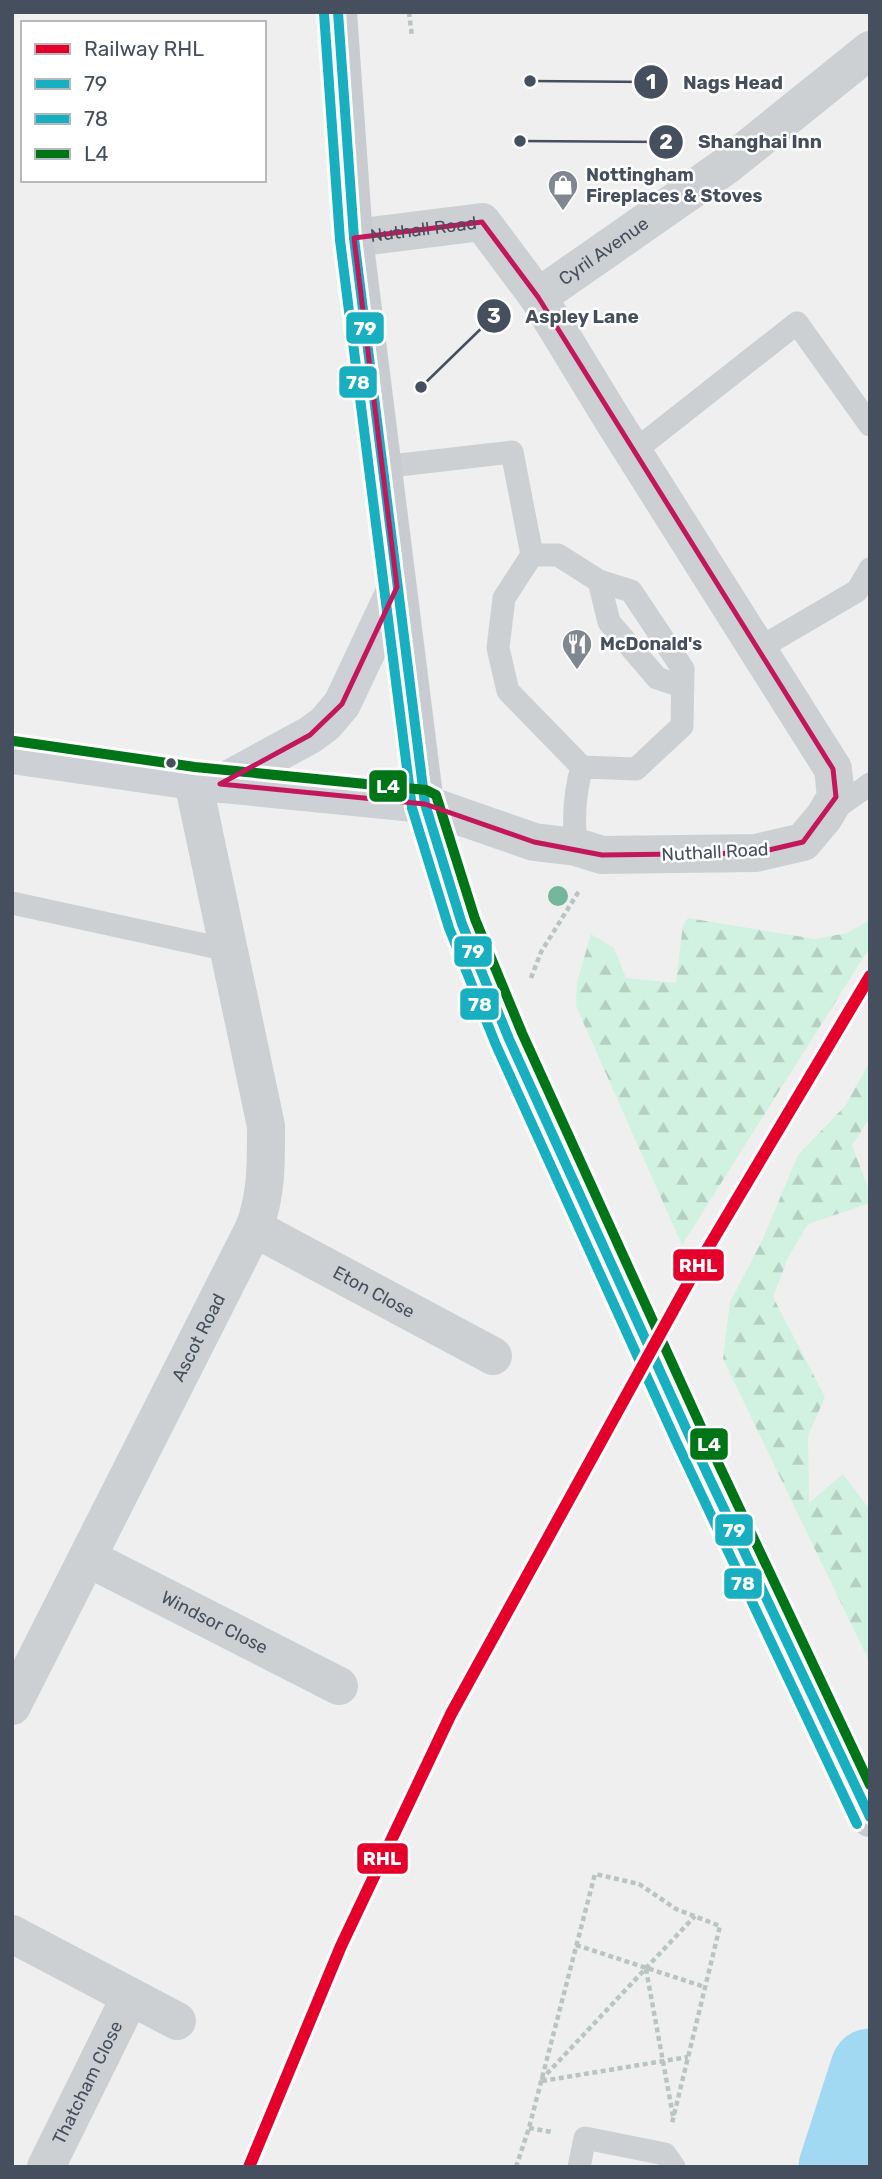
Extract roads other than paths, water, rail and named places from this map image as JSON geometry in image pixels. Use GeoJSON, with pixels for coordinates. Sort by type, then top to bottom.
{"type":"FeatureCollection","features":[{"type":"Feature","properties":{"kind":"main road","name":"Nuthall Road"},"geometry":{"type":"LineString","coordinates":[[338,12],[354,238],[425,804]]}},
{"type":"Feature","properties":{"kind":"main road"},"geometry":{"type":"LineString","coordinates":[[206,783],[310,735],[325,724],[342,704],[397,587]]}},
{"type":"Feature","properties":{"kind":"main road"},"geometry":{"type":"LineString","coordinates":[[12,755],[206,783],[425,804],[462,924],[509,1039],[688,1435],[870,1818]]}},
{"type":"Feature","properties":{"kind":"street","name":"Cyril Avenue"},"geometry":{"type":"LineString","coordinates":[[538,297],[726,166],[870,50]]}},
{"type":"Feature","properties":{"kind":"street","name":"Nuthall Road"},"geometry":{"type":"LineString","coordinates":[[354,238],[482,222],[538,297],[833,769],[836,797],[824,817],[803,842],[756,853],[589,851],[534,842],[425,804]]}},
{"type":"Feature","properties":{"kind":"street","name":"Ascot Road"},"geometry":{"type":"LineString","coordinates":[[12,1706],[262,1208],[266,1182],[266,1126],[229,950],[206,783]]}},
{"type":"Feature","properties":{"kind":"street","name":"Eton Close"},"geometry":{"type":"LineString","coordinates":[[254,1228],[494,1356]]}},
{"type":"Feature","properties":{"kind":"street","name":"Windsor Close"},"geometry":{"type":"LineString","coordinates":[[88,1558],[339,1686]]}},
{"type":"Feature","properties":{"kind":"street"},"geometry":{"type":"LineString","coordinates":[[12,1934],[177,2021]]}},
{"type":"Feature","properties":{"kind":"street","name":"Thatcham Close"},"geometry":{"type":"LineString","coordinates":[[46,2167],[130,1997]]}},
{"type":"Feature","properties":{"kind":"lane"},"geometry":{"type":"LineString","coordinates":[[633,452],[797,323],[870,425]]}},
{"type":"Feature","properties":{"kind":"lane"},"geometry":{"type":"LineString","coordinates":[[382,467],[512,452],[531,555],[504,598],[498,648],[508,691],[582,766],[636,769],[682,726],[683,669],[631,591],[599,581],[558,555],[531,555]]}},
{"type":"Feature","properties":{"kind":"lane"},"geometry":{"type":"LineString","coordinates":[[758,649],[857,591],[870,569]]}},
{"type":"Feature","properties":{"kind":"lane"},"geometry":{"type":"LineString","coordinates":[[599,581],[609,622],[657,678],[683,687]]}},
{"type":"Feature","properties":{"kind":"lane"},"geometry":{"type":"LineString","coordinates":[[582,766],[573,816],[589,851]]}},
{"type":"Feature","properties":{"kind":"lane"},"geometry":{"type":"LineString","coordinates":[[824,817],[870,784]]}},
{"type":"Feature","properties":{"kind":"lane"},"geometry":{"type":"LineString","coordinates":[[12,903],[229,950]]}},
{"type":"Feature","properties":{"kind":"lane"},"geometry":{"type":"LineString","coordinates":[[579,2167],[585,2138],[669,2160]]}},
{"type":"Feature","properties":{"kind":"waterway"},"geometry":{"type":"LineString","coordinates":[[838,2167],[870,2068]]}},
{"type":"Feature","properties":{"kind":"rail line","name":"RHL"},"geometry":{"type":"LineString","coordinates":[[249,2167],[341,1946],[451,1714],[702,1258],[870,976]]}},
{"type":"Feature","properties":{"kind":"place","name":"Nags Head"},"geometry":{"type":"Point","coordinates":[530,81]}},
{"type":"Feature","properties":{"kind":"place","name":"Shanghai Inn"},"geometry":{"type":"Point","coordinates":[520,141]}},
{"type":"Feature","properties":{"kind":"place","name":"Nottingham Fireplaces & Stoves"},"geometry":{"type":"Point","coordinates":[563,212]}},
{"type":"Feature","properties":{"kind":"place","name":"Aspley Lane"},"geometry":{"type":"Point","coordinates":[421,387]}},
{"type":"Feature","properties":{"kind":"place","name":"McDonald's"},"geometry":{"type":"Point","coordinates":[577,671]}}]}
